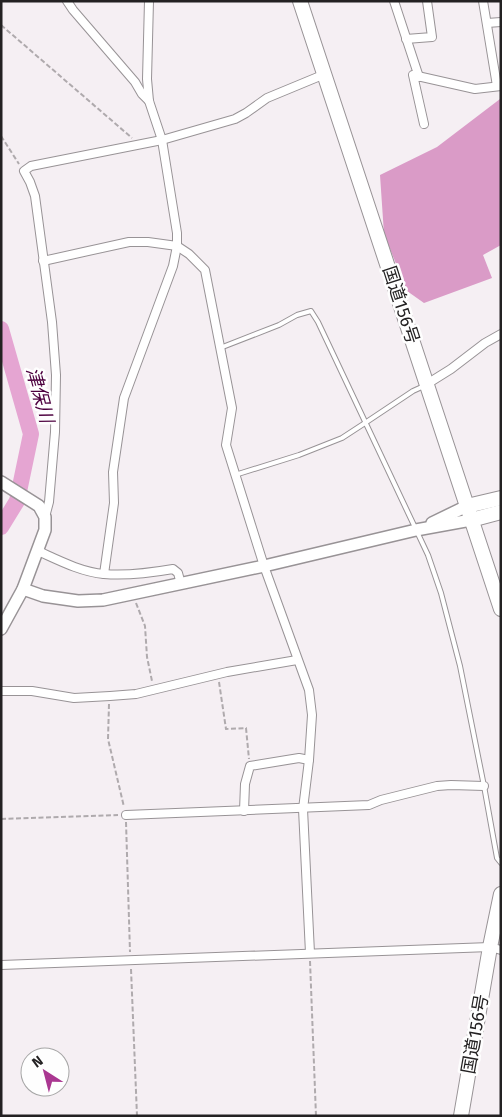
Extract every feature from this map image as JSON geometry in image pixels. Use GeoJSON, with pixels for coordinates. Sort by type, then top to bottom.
{"type":"FeatureCollection","features":[{"type":"Feature","properties":{"kind":"highway","name":"国道156号"},"geometry":{"type":"LineString","coordinates":[[300,1],[501,609]]}},
{"type":"Feature","properties":{"kind":"highway"},"geometry":{"type":"LineString","coordinates":[[467,506],[501,498]]}},
{"type":"Feature","properties":{"kind":"highway"},"geometry":{"type":"LineString","coordinates":[[471,520],[501,512]]}},
{"type":"Feature","properties":{"kind":"highway","name":"国道156号"},"geometry":{"type":"LineString","coordinates":[[461,1116],[496,949],[501,894]]}},
{"type":"Feature","properties":{"kind":"street"},"geometry":{"type":"LineString","coordinates":[[67,1],[149,101]]}},
{"type":"Feature","properties":{"kind":"street"},"geometry":{"type":"LineString","coordinates":[[104,574],[114,503],[113,472],[124,398],[173,266],[177,246],[177,233],[162,140],[149,101],[147,79],[149,1]]}},
{"type":"Feature","properties":{"kind":"street"},"geometry":{"type":"LineString","coordinates":[[394,1],[419,77]]}},
{"type":"Feature","properties":{"kind":"street"},"geometry":{"type":"LineString","coordinates":[[406,39],[432,37],[427,1]]}},
{"type":"Feature","properties":{"kind":"street"},"geometry":{"type":"LineString","coordinates":[[424,124],[413,76],[475,89],[499,86],[483,1]]}},
{"type":"Feature","properties":{"kind":"street"},"geometry":{"type":"LineString","coordinates":[[487,23],[501,22]]}},
{"type":"Feature","properties":{"kind":"street"},"geometry":{"type":"LineString","coordinates":[[42,511],[49,502],[55,432],[56,374],[52,322],[35,196],[24,171],[31,166],[162,140],[235,119],[267,98],[325,74]]}},
{"type":"Feature","properties":{"kind":"street"},"geometry":{"type":"LineString","coordinates":[[43,261],[129,242],[148,242],[177,246],[190,254],[204,270],[232,408],[226,445],[264,566],[309,690],[312,715],[303,808],[310,953]]}},
{"type":"Feature","properties":{"kind":"street"},"geometry":{"type":"LineString","coordinates":[[427,384],[451,369],[485,343],[501,334]]}},
{"type":"Feature","properties":{"kind":"street"},"geometry":{"type":"LineString","coordinates":[[1,482],[42,511],[45,530],[22,589],[1,629]]}},
{"type":"Feature","properties":{"kind":"street"},"geometry":{"type":"LineString","coordinates":[[416,530],[467,506]]}},
{"type":"Feature","properties":{"kind":"street"},"geometry":{"type":"LineString","coordinates":[[22,589],[43,596],[78,600],[103,600],[264,566],[416,530],[471,520]]}},
{"type":"Feature","properties":{"kind":"street"},"geometry":{"type":"LineString","coordinates":[[38,551],[75,566],[104,574],[127,574],[173,569],[178,573],[181,584]]}},
{"type":"Feature","properties":{"kind":"street"},"geometry":{"type":"LineString","coordinates":[[1,692],[32,691],[74,698],[136,694],[218,675],[297,660]]}},
{"type":"Feature","properties":{"kind":"street"},"geometry":{"type":"LineString","coordinates":[[244,811],[245,784],[250,766],[299,758],[309,760]]}},
{"type":"Feature","properties":{"kind":"street"},"geometry":{"type":"LineString","coordinates":[[126,815],[369,806],[381,800],[437,786],[484,786]]}},
{"type":"Feature","properties":{"kind":"street"},"geometry":{"type":"LineString","coordinates":[[1,965],[310,953],[496,949]]}},
{"type":"Feature","properties":{"kind":"lane"},"geometry":{"type":"LineString","coordinates":[[220,348],[311,311],[318,322],[428,555],[441,593],[460,666],[497,858],[501,863]]}},
{"type":"Feature","properties":{"kind":"lane"},"geometry":{"type":"LineString","coordinates":[[235,475],[299,455],[342,438],[413,391],[427,384]]}},
{"type":"Feature","properties":{"kind":"path"},"geometry":{"type":"LineString","coordinates":[[1,25],[133,139],[136,145]]}},
{"type":"Feature","properties":{"kind":"path"},"geometry":{"type":"LineString","coordinates":[[1,136],[24,171]]}},
{"type":"Feature","properties":{"kind":"path"},"geometry":{"type":"LineString","coordinates":[[133,593],[145,626],[147,657],[153,690]]}},
{"type":"Feature","properties":{"kind":"path"},"geometry":{"type":"LineString","coordinates":[[218,675],[226,729],[246,728],[250,766]]}},
{"type":"Feature","properties":{"kind":"path"},"geometry":{"type":"LineString","coordinates":[[110,696],[108,739],[126,815],[137,1116]]}},
{"type":"Feature","properties":{"kind":"path"},"geometry":{"type":"LineString","coordinates":[[1,819],[126,815]]}},
{"type":"Feature","properties":{"kind":"path"},"geometry":{"type":"LineString","coordinates":[[310,953],[316,1116]]}},
{"type":"Feature","properties":{"kind":"shaded area"},"geometry":{"type":"Polygon","coordinates":[[[500,99],[501,245],[483,255],[492,278],[424,303],[407,291],[384,234],[380,175],[437,147],[500,99]]]}},
{"type":"Feature","properties":{"kind":"waterway","name":"津保川"},"geometry":{"type":"LineString","coordinates":[[1,329],[31,434],[17,501],[1,527]]}}]}
